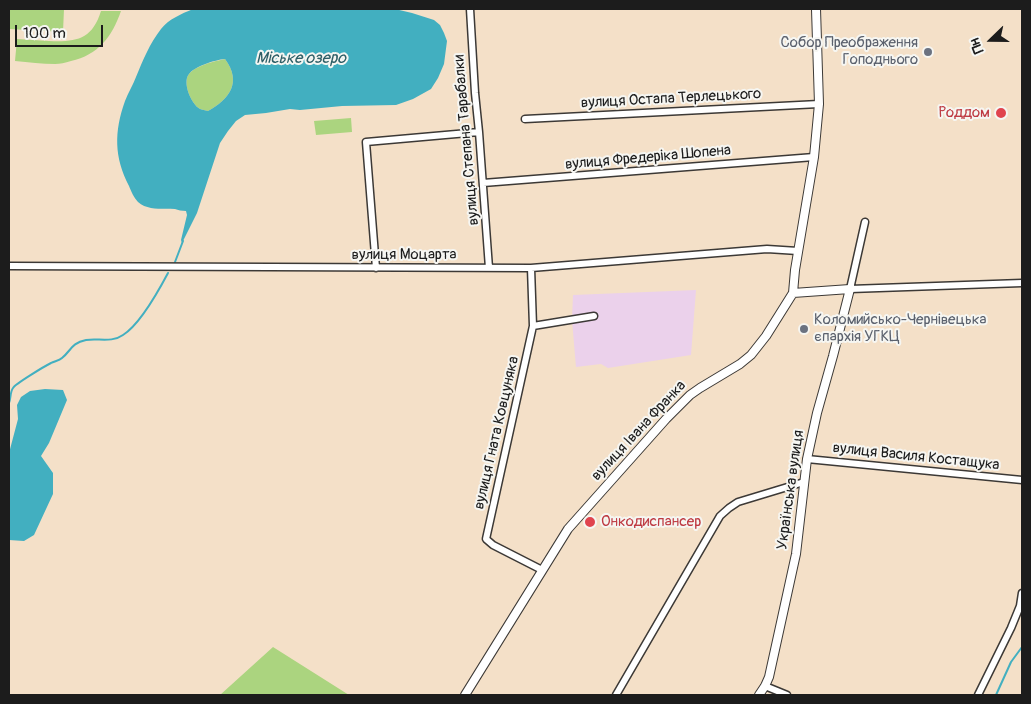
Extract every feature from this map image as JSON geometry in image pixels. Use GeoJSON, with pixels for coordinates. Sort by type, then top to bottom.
{"type":"FeatureCollection","features":[{"type":"Feature","properties":{"kind":"street","name":"вулиця Степана Тарабалки"},"geometry":{"type":"LineString","coordinates":[[470,9],[489,268]]}},
{"type":"Feature","properties":{"kind":"street","name":"вулиця Івана Франка"},"geometry":{"type":"LineString","coordinates":[[465,695],[568,529],[666,419],[695,390],[740,364],[751,355],[766,336],[793,293],[795,270],[814,157],[819,104],[816,9]]}},
{"type":"Feature","properties":{"kind":"street","name":"вулиця Остапа Терлецького"},"geometry":{"type":"LineString","coordinates":[[525,119],[819,104]]}},
{"type":"Feature","properties":{"kind":"street"},"geometry":{"type":"LineString","coordinates":[[376,268],[366,142],[479,132]]}},
{"type":"Feature","properties":{"kind":"street","name":"вулиця Фредеріка Шопена"},"geometry":{"type":"LineString","coordinates":[[483,183],[814,157]]}},
{"type":"Feature","properties":{"kind":"street"},"geometry":{"type":"LineString","coordinates":[[850,289],[865,222]]}},
{"type":"Feature","properties":{"kind":"street","name":"вулиця Моцарта"},"geometry":{"type":"LineString","coordinates":[[9,266],[531,268],[767,249],[798,251]]}},
{"type":"Feature","properties":{"kind":"street","name":"вулиця Гната Ковцуняка"},"geometry":{"type":"LineString","coordinates":[[531,268],[534,326],[486,538],[493,545],[542,570]]}},
{"type":"Feature","properties":{"kind":"street"},"geometry":{"type":"LineString","coordinates":[[793,293],[850,289],[1022,283]]}},
{"type":"Feature","properties":{"kind":"street","name":"Українська вулиця"},"geometry":{"type":"LineString","coordinates":[[759,695],[769,677],[796,554],[807,459],[817,413],[850,289]]}},
{"type":"Feature","properties":{"kind":"street"},"geometry":{"type":"LineString","coordinates":[[534,326],[594,316]]}},
{"type":"Feature","properties":{"kind":"street","name":"вулиця Василя Костащука"},"geometry":{"type":"LineString","coordinates":[[807,459],[1022,480]]}},
{"type":"Feature","properties":{"kind":"street"},"geometry":{"type":"LineString","coordinates":[[616,695],[720,516],[738,502],[804,482]]}},
{"type":"Feature","properties":{"kind":"street"},"geometry":{"type":"LineString","coordinates":[[978,695],[1021,606],[1022,593]]}},
{"type":"Feature","properties":{"kind":"street"},"geometry":{"type":"LineString","coordinates":[[765,686],[787,695]]}},
{"type":"Feature","properties":{"kind":"shaded area"},"geometry":{"type":"Polygon","coordinates":[[[696,290],[691,355],[608,368],[601,364],[576,367],[572,320],[573,295],[696,290]]]}},
{"type":"Feature","properties":{"kind":"green space"},"geometry":{"type":"Polygon","coordinates":[[[9,9],[64,9],[63,32],[9,29],[9,9]]]}},
{"type":"Feature","properties":{"kind":"green space"},"geometry":{"type":"Polygon","coordinates":[[[101,11],[121,11],[113,29],[103,44],[89,54],[59,64],[15,61],[17,39],[75,40],[88,34],[101,11]]]}},
{"type":"Feature","properties":{"kind":"green space"},"geometry":{"type":"Polygon","coordinates":[[[225,59],[233,75],[233,82],[228,95],[208,111],[200,109],[188,93],[186,82],[189,74],[200,66],[225,59]]]}},
{"type":"Feature","properties":{"kind":"green space"},"geometry":{"type":"Polygon","coordinates":[[[351,118],[352,132],[316,135],[314,121],[351,118]]]}},
{"type":"Feature","properties":{"kind":"green space"},"geometry":{"type":"Polygon","coordinates":[[[273,647],[349,695],[220,695],[273,647]]]}},
{"type":"Feature","properties":{"kind":"water","name":"Міське озеро"},"geometry":{"type":"Polygon","coordinates":[[[193,9],[395,9],[434,20],[440,25],[447,41],[444,64],[431,89],[413,99],[396,105],[290,109],[245,115],[236,121],[220,143],[197,213],[182,243],[186,211],[146,207],[137,200],[120,165],[117,134],[125,101],[153,40],[168,22],[193,9]],[[225,59],[200,66],[189,74],[186,82],[188,93],[197,106],[208,111],[228,95],[233,82],[230,67],[225,59]]]}},
{"type":"Feature","properties":{"kind":"water"},"geometry":{"type":"Polygon","coordinates":[[[45,389],[63,390],[67,400],[49,443],[41,456],[53,473],[53,494],[34,535],[24,541],[9,540],[9,453],[18,419],[17,405],[21,397],[30,391],[45,389]]]}},
{"type":"Feature","properties":{"kind":"waterway"},"geometry":{"type":"LineString","coordinates":[[175,262],[183,241]]}},
{"type":"Feature","properties":{"kind":"waterway"},"geometry":{"type":"LineString","coordinates":[[9,403],[11,391],[15,386],[52,362],[61,359],[77,343],[86,340],[110,340],[123,335],[136,323],[148,307],[168,273]]}},
{"type":"Feature","properties":{"kind":"waterway"},"geometry":{"type":"LineString","coordinates":[[996,695],[1011,662],[1022,647]]}},
{"type":"Feature","properties":{"kind":"place","name":"Собор Преображення Гоподнього"},"geometry":{"type":"Point","coordinates":[928,52]}},
{"type":"Feature","properties":{"kind":"place","name":"Роддом"},"geometry":{"type":"Point","coordinates":[1001,113]}},
{"type":"Feature","properties":{"kind":"place","name":"Коломийсько-Чернівецька єпархія УГКЦ"},"geometry":{"type":"Point","coordinates":[804,329]}},
{"type":"Feature","properties":{"kind":"place","name":"Онкодиспансер"},"geometry":{"type":"Point","coordinates":[590,522]}}]}
